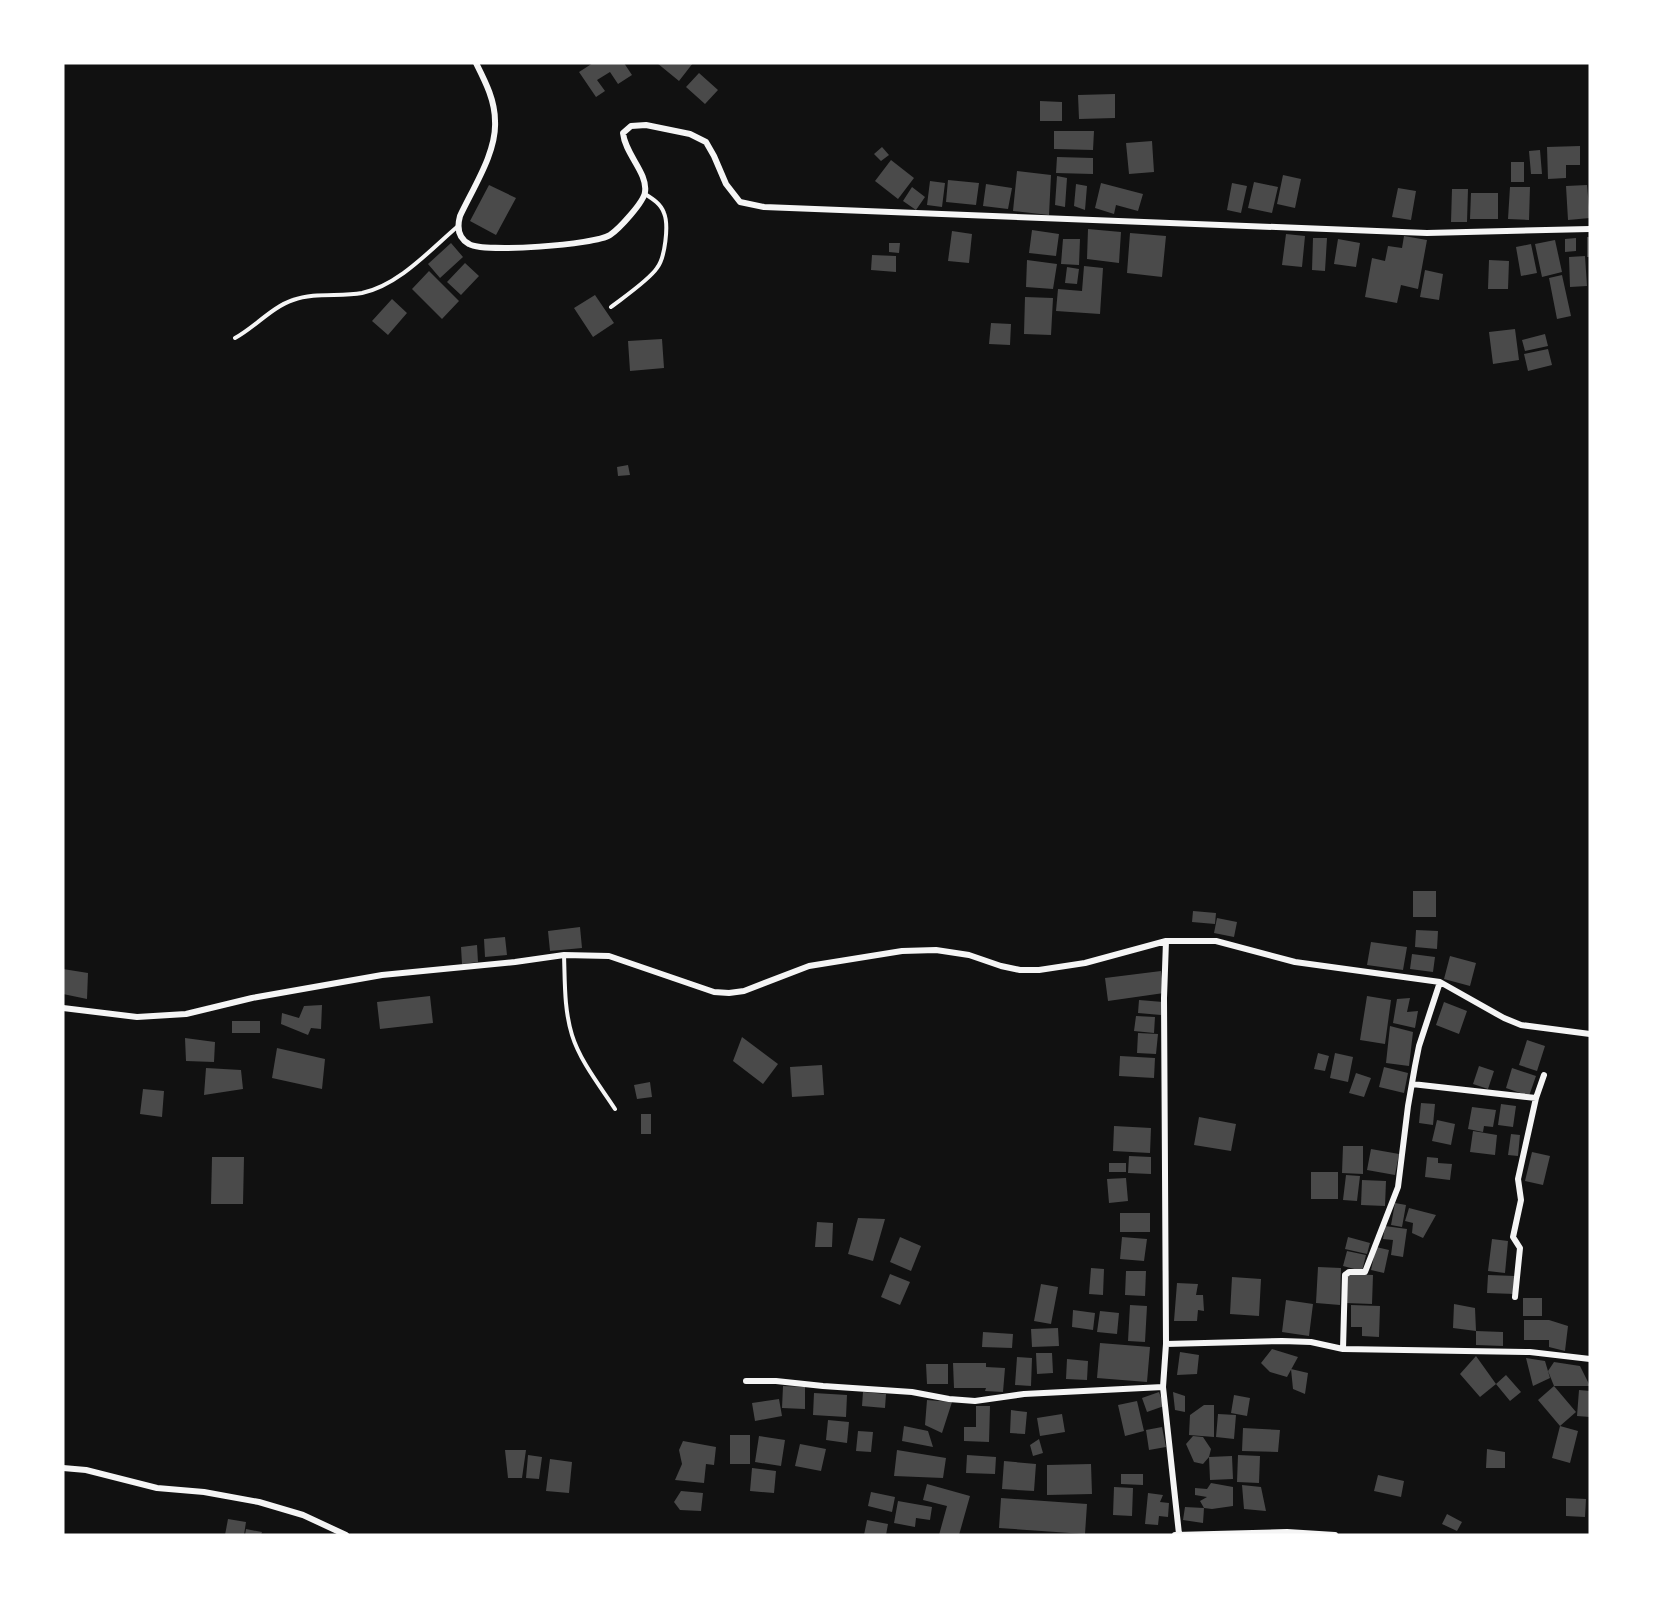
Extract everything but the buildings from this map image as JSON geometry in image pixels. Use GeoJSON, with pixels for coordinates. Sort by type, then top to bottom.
{"type":"FeatureCollection","features":[{"type":"Feature","properties":{"kind":"street"},"geometry":{"type":"LineString","coordinates":[[476,63],[488,87],[495,119],[494,135],[491,151],[457,227],[460,237],[468,244],[477,247],[506,249],[601,239],[611,234],[645,194],[645,182],[624,144],[623,133],[631,126],[646,125],[690,134],[706,142],[726,183],[740,202],[764,207],[1427,233],[1590,230]]}},
{"type":"Feature","properties":{"kind":"street"},"geometry":{"type":"LineString","coordinates":[[1166,941],[1164,1010],[1166,1344],[1162,1387],[1179,1534]]}},
{"type":"Feature","properties":{"kind":"street"},"geometry":{"type":"LineString","coordinates":[[63,1008],[137,1017],[186,1014],[252,998],[382,975],[564,955],[609,956],[714,992],[729,993],[744,990],[809,966],[902,951],[936,950],[969,955],[1020,970],[1039,970],[1085,963],[1166,941],[1215,941],[1295,962],[1440,982],[1521,1025],[1590,1034]]}},
{"type":"Feature","properties":{"kind":"street"},"geometry":{"type":"LineString","coordinates":[[1343,1349],[1345,1275],[1349,1272],[1365,1272],[1394,1203],[1401,1173],[1405,1130],[1419,1046],[1440,982]]}},
{"type":"Feature","properties":{"kind":"street"},"geometry":{"type":"LineString","coordinates":[[1515,1298],[1520,1248],[1513,1237],[1521,1200],[1518,1182],[1536,1098],[1544,1075]]}},
{"type":"Feature","properties":{"kind":"street"},"geometry":{"type":"LineString","coordinates":[[1412,1084],[1536,1098]]}},
{"type":"Feature","properties":{"kind":"street"},"geometry":{"type":"LineString","coordinates":[[1166,1344],[1311,1342],[1343,1349],[1530,1352],[1590,1359]]}},
{"type":"Feature","properties":{"kind":"street"},"geometry":{"type":"LineString","coordinates":[[746,1380],[912,1392],[975,1401],[1024,1394],[1162,1387]]}},
{"type":"Feature","properties":{"kind":"street"},"geometry":{"type":"LineString","coordinates":[[63,1468],[96,1472],[157,1488],[204,1492],[260,1502],[303,1515],[346,1535]]}},
{"type":"Feature","properties":{"kind":"street"},"geometry":{"type":"LineString","coordinates":[[1174,1535],[1287,1532],[1335,1535]]}},
{"type":"Feature","properties":{"kind":"lane"},"geometry":{"type":"LineString","coordinates":[[611,308],[658,267],[663,252],[667,226],[664,214],[659,203],[645,194]]}},
{"type":"Feature","properties":{"kind":"lane"},"geometry":{"type":"LineString","coordinates":[[235,338],[282,304],[295,299],[364,292],[389,282],[457,227]]}},
{"type":"Feature","properties":{"kind":"lane"},"geometry":{"type":"LineString","coordinates":[[564,955],[567,1006],[572,1037],[579,1053],[615,1109]]}}]}
